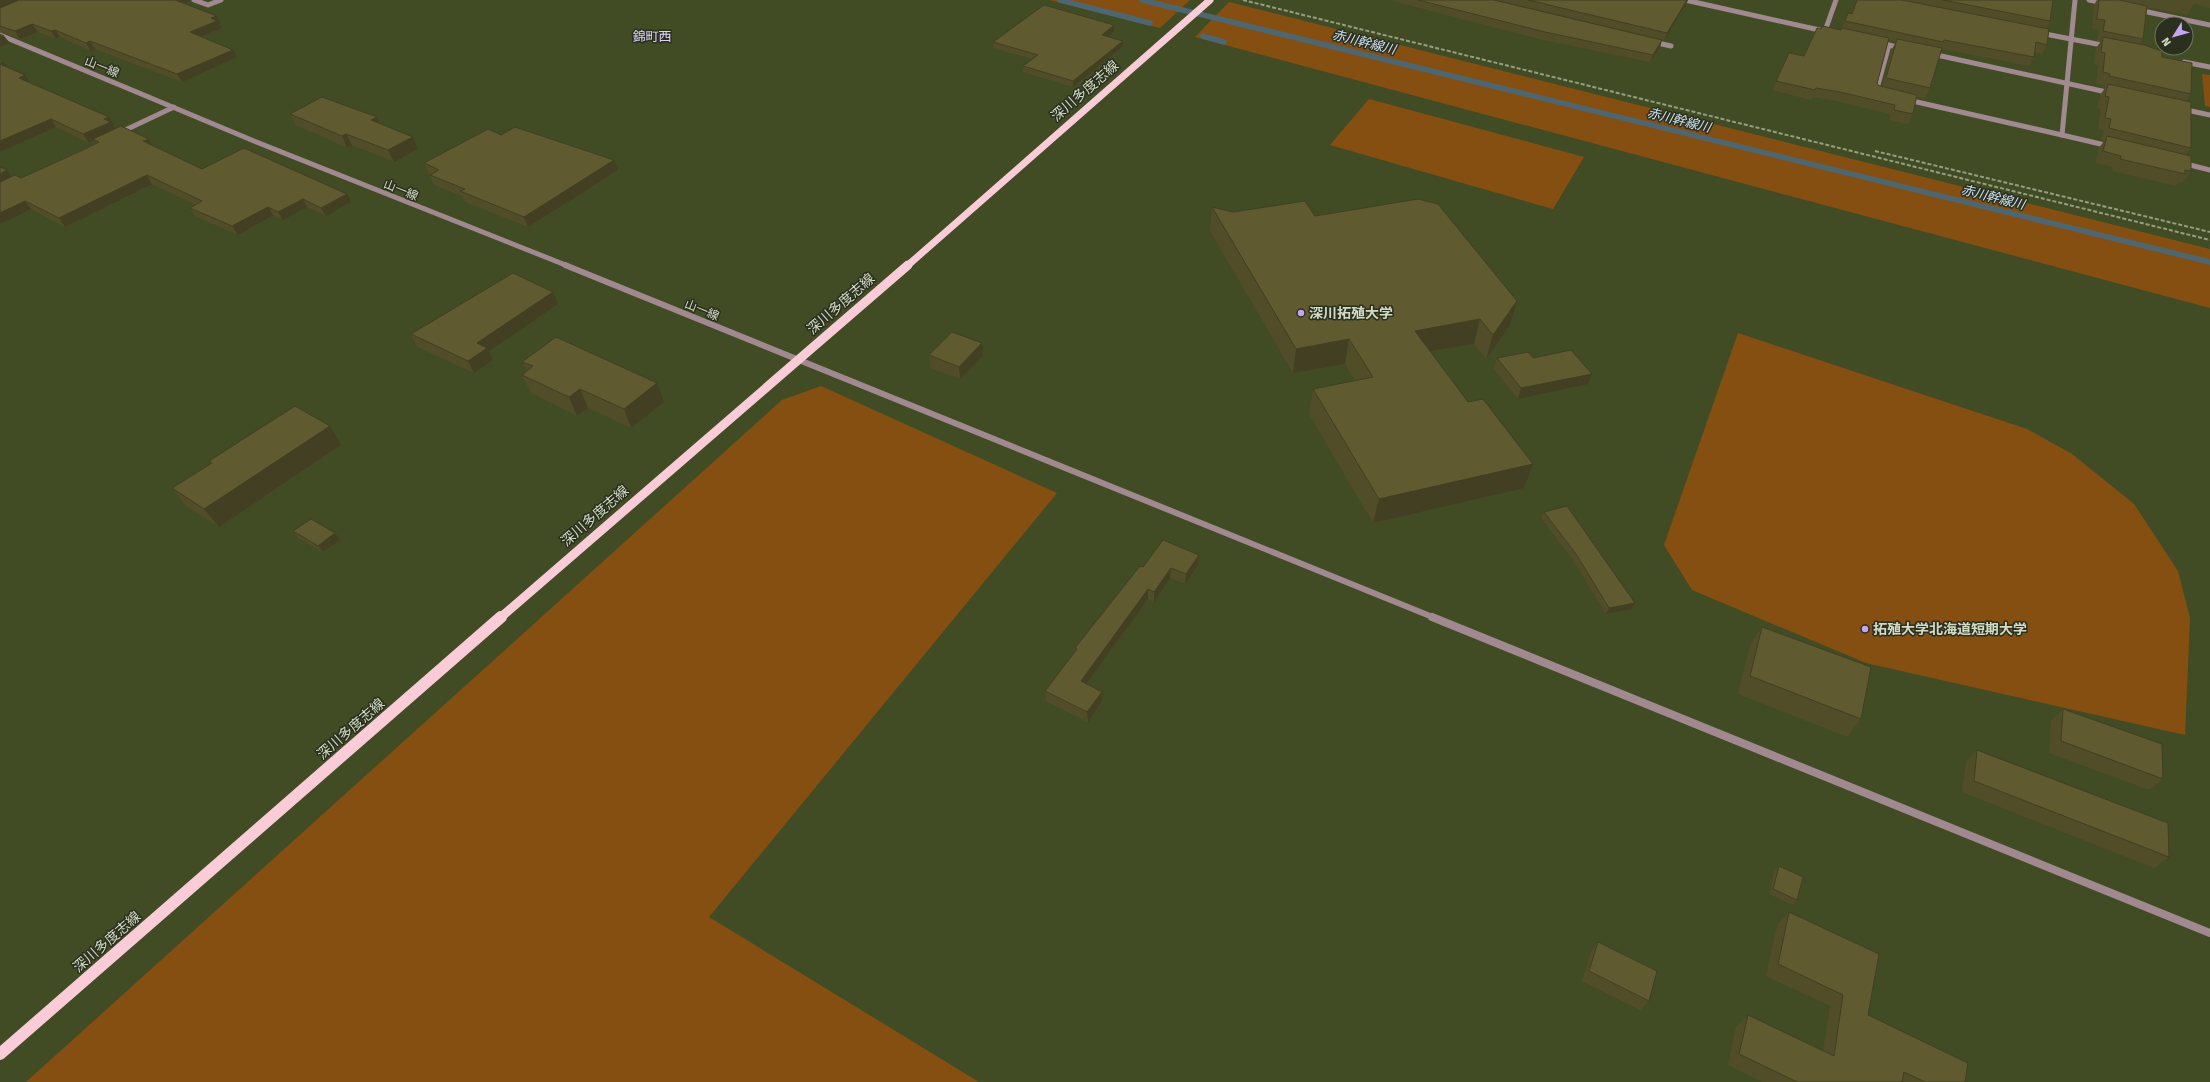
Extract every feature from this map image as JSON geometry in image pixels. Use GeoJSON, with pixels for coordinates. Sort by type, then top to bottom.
{"type":"FeatureCollection","features":[{"type":"Feature","properties":{"kind":"main road","name":"深川多度志線"},"geometry":{"type":"LineString","coordinates":[[0,1054],[797,360],[819,343],[1210,0]]}},
{"type":"Feature","properties":{"kind":"street"},"geometry":{"type":"LineString","coordinates":[[194,0],[208,5],[221,0]]}},
{"type":"Feature","properties":{"kind":"street"},"geometry":{"type":"LineString","coordinates":[[1685,0],[1832,32]]}},
{"type":"Feature","properties":{"kind":"street"},"geometry":{"type":"LineString","coordinates":[[1825,31],[1836,0]]}},
{"type":"Feature","properties":{"kind":"street"},"geometry":{"type":"LineString","coordinates":[[2062,135],[2075,0]]}},
{"type":"Feature","properties":{"kind":"street"},"geometry":{"type":"LineString","coordinates":[[2089,0],[2112,5]]}},
{"type":"Feature","properties":{"kind":"street"},"geometry":{"type":"LineString","coordinates":[[2135,9],[2210,25]]}},
{"type":"Feature","properties":{"kind":"street"},"geometry":{"type":"LineString","coordinates":[[2033,31],[2109,47]]}},
{"type":"Feature","properties":{"kind":"street","name":"山一線"},"geometry":{"type":"LineString","coordinates":[[0,35],[254,141],[1016,447],[2210,933]]}},
{"type":"Feature","properties":{"kind":"street"},"geometry":{"type":"LineString","coordinates":[[1648,40],[1671,46]]}},
{"type":"Feature","properties":{"kind":"street"},"geometry":{"type":"LineString","coordinates":[[1874,42],[1912,50]]}},
{"type":"Feature","properties":{"kind":"street"},"geometry":{"type":"LineString","coordinates":[[1883,94],[1876,92],[1889,45]]}},
{"type":"Feature","properties":{"kind":"street"},"geometry":{"type":"LineString","coordinates":[[1927,53],[2119,95]]}},
{"type":"Feature","properties":{"kind":"street"},"geometry":{"type":"LineString","coordinates":[[2179,61],[2210,67]]}},
{"type":"Feature","properties":{"kind":"street"},"geometry":{"type":"LineString","coordinates":[[1899,98],[2117,148]]}},
{"type":"Feature","properties":{"kind":"street"},"geometry":{"type":"LineString","coordinates":[[116,134],[174,107]]}},
{"type":"Feature","properties":{"kind":"street"},"geometry":{"type":"LineString","coordinates":[[2180,108],[2210,115]]}},
{"type":"Feature","properties":{"kind":"street"},"geometry":{"type":"LineString","coordinates":[[2179,162],[2210,170]]}},
{"type":"Feature","properties":{"kind":"shaded area"},"geometry":{"type":"Polygon","coordinates":[[[1050,0],[1190,0],[1160,28],[1050,0]]]}},
{"type":"Feature","properties":{"kind":"shaded area"},"geometry":{"type":"Polygon","coordinates":[[[1229,2],[2210,249],[2210,308],[1195,37],[1229,2]]]}},
{"type":"Feature","properties":{"kind":"shaded area"},"geometry":{"type":"Polygon","coordinates":[[[2202,74],[2210,75],[2210,107],[2205,106],[2202,74]]]}},
{"type":"Feature","properties":{"kind":"shaded area"},"geometry":{"type":"Polygon","coordinates":[[[1369,99],[1584,157],[1553,209],[1330,145],[1369,99]]]}},
{"type":"Feature","properties":{"kind":"shaded area"},"geometry":{"type":"Polygon","coordinates":[[[1738,333],[2027,429],[2072,454],[2134,504],[2178,571],[2190,618],[2185,735],[1866,663],[1692,590],[1664,545],[1738,333]]]}},
{"type":"Feature","properties":{"kind":"shaded area"},"geometry":{"type":"Polygon","coordinates":[[[821,386],[1057,493],[709,917],[979,1082],[26,1082],[782,400],[821,386]]]}},
{"type":"Feature","properties":{"kind":"building"},"geometry":{"type":"Polygon","coordinates":[[[19,0],[175,0],[217,16],[211,18],[217,21],[190,32],[233,50],[177,74],[90,41],[86,43],[55,30],[51,31],[32,24],[15,31],[0,26],[0,8],[19,0]]]}},
{"type":"Feature","properties":{"kind":"building"},"geometry":{"type":"Polygon","coordinates":[[[1418,0],[1494,0],[1662,40],[1653,55],[1545,32],[1418,0]]]}},
{"type":"Feature","properties":{"kind":"building"},"geometry":{"type":"Polygon","coordinates":[[[1528,0],[1687,0],[1667,33],[1528,0]]]}},
{"type":"Feature","properties":{"kind":"building"},"geometry":{"type":"Polygon","coordinates":[[[1857,0],[1902,0],[2049,29],[2047,45],[2036,42],[2034,57],[1944,40],[1943,42],[1845,21],[1848,13],[1852,14],[1857,0]]]}},
{"type":"Feature","properties":{"kind":"building"},"geometry":{"type":"Polygon","coordinates":[[[1943,0],[2053,0],[2050,21],[1943,0]]]}},
{"type":"Feature","properties":{"kind":"building"},"geometry":{"type":"Polygon","coordinates":[[[2099,0],[2119,0],[2147,6],[2143,39],[2103,31],[2105,20],[2097,19],[2099,0]]]}},
{"type":"Feature","properties":{"kind":"building"},"geometry":{"type":"Polygon","coordinates":[[[1044,5],[1114,25],[1102,35],[1123,41],[1073,81],[1023,66],[1038,55],[993,42],[1044,5]]]}},
{"type":"Feature","properties":{"kind":"building"},"geometry":{"type":"Polygon","coordinates":[[[1822,26],[1841,30],[1842,28],[1889,38],[1877,84],[1917,95],[1913,114],[1894,110],[1895,105],[1840,92],[1816,88],[1815,90],[1776,81],[1789,53],[1804,56],[1817,28],[1821,29],[1822,26]]]}},
{"type":"Feature","properties":{"kind":"building"},"geometry":{"type":"Polygon","coordinates":[[[2103,37],[2154,48],[2154,56],[2162,56],[2192,63],[2191,94],[2109,76],[2110,74],[2103,72],[2105,53],[2101,52],[2103,37]]]}},
{"type":"Feature","properties":{"kind":"building"},"geometry":{"type":"Polygon","coordinates":[[[1897,39],[1942,48],[1930,88],[1886,78],[1897,39]]]}},
{"type":"Feature","properties":{"kind":"building"},"geometry":{"type":"Polygon","coordinates":[[[0,64],[25,75],[19,78],[109,117],[104,119],[111,122],[83,134],[51,119],[0,141],[0,64]]]}},
{"type":"Feature","properties":{"kind":"building"},"geometry":{"type":"Polygon","coordinates":[[[2108,84],[2191,102],[2191,148],[2109,128],[2111,119],[2105,118],[2109,97],[2105,96],[2108,84]]]}},
{"type":"Feature","properties":{"kind":"building"},"geometry":{"type":"Polygon","coordinates":[[[322,97],[377,117],[371,120],[413,137],[388,150],[346,134],[342,136],[290,114],[322,97]]]}},
{"type":"Feature","properties":{"kind":"building"},"geometry":{"type":"Polygon","coordinates":[[[121,126],[149,139],[143,141],[202,169],[244,148],[347,194],[321,208],[303,199],[278,212],[268,207],[232,226],[190,208],[202,201],[147,175],[59,218],[25,201],[0,213],[0,182],[15,175],[21,178],[83,150],[99,142],[93,139],[121,126]]]}},
{"type":"Feature","properties":{"kind":"building"},"geometry":{"type":"Polygon","coordinates":[[[515,127],[614,160],[524,217],[460,191],[465,189],[430,175],[439,170],[424,163],[488,129],[501,135],[515,127]]]}},
{"type":"Feature","properties":{"kind":"building"},"geometry":{"type":"Polygon","coordinates":[[[2107,136],[2191,156],[2191,171],[2185,170],[2185,174],[2120,159],[2121,156],[2103,151],[2107,136]]]}},
{"type":"Feature","properties":{"kind":"building"},"geometry":{"type":"Polygon","coordinates":[[[0,167],[7,170],[0,174],[0,167]]]}},
{"type":"Feature","properties":{"kind":"building"},"geometry":{"type":"Polygon","coordinates":[[[1418,199],[1438,204],[1517,301],[1493,335],[1480,319],[1415,331],[1468,402],[1483,399],[1533,464],[1379,499],[1313,389],[1373,377],[1349,339],[1296,349],[1212,207],[1233,212],[1305,201],[1315,216],[1418,199]]]}},
{"type":"Feature","properties":{"kind":"building"},"geometry":{"type":"Polygon","coordinates":[[[513,273],[553,292],[477,343],[487,348],[468,361],[411,334],[513,273]]]}},
{"type":"Feature","properties":{"kind":"building"},"geometry":{"type":"Polygon","coordinates":[[[952,332],[982,343],[959,367],[929,355],[952,332]]]}},
{"type":"Feature","properties":{"kind":"building"},"geometry":{"type":"Polygon","coordinates":[[[556,337],[657,383],[624,409],[580,389],[569,397],[522,375],[533,366],[522,362],[556,337]]]}},
{"type":"Feature","properties":{"kind":"building"},"geometry":{"type":"Polygon","coordinates":[[[1571,350],[1592,374],[1521,388],[1497,358],[1528,352],[1533,358],[1571,350]]]}},
{"type":"Feature","properties":{"kind":"building"},"geometry":{"type":"Polygon","coordinates":[[[295,406],[330,426],[204,509],[172,488],[212,463],[209,461],[295,406]]]}},
{"type":"Feature","properties":{"kind":"building"},"geometry":{"type":"Polygon","coordinates":[[[1567,506],[1635,603],[1609,608],[1576,554],[1544,512],[1567,506]]]}},
{"type":"Feature","properties":{"kind":"building"},"geometry":{"type":"Polygon","coordinates":[[[311,519],[335,533],[318,546],[293,531],[311,519]]]}},
{"type":"Feature","properties":{"kind":"building"},"geometry":{"type":"Polygon","coordinates":[[[1163,540],[1199,555],[1186,574],[1171,568],[1154,592],[1148,589],[1081,681],[1102,692],[1087,712],[1045,691],[1077,649],[1075,648],[1140,566],[1143,567],[1163,540]]]}},
{"type":"Feature","properties":{"kind":"building"},"geometry":{"type":"Polygon","coordinates":[[[1762,627],[1871,667],[1861,719],[1750,676],[1762,627]]]}},
{"type":"Feature","properties":{"kind":"building"},"geometry":{"type":"Polygon","coordinates":[[[2063,709],[2162,744],[2163,779],[2061,741],[2063,709]]]}},
{"type":"Feature","properties":{"kind":"building"},"geometry":{"type":"Polygon","coordinates":[[[1977,750],[2168,823],[2169,857],[1974,781],[1977,750]]]}},
{"type":"Feature","properties":{"kind":"building"},"geometry":{"type":"Polygon","coordinates":[[[1779,866],[1803,877],[1797,900],[1773,889],[1779,866]]]}},
{"type":"Feature","properties":{"kind":"building"},"geometry":{"type":"Polygon","coordinates":[[[1789,912],[1879,954],[1868,1015],[1968,1063],[1965,1082],[1925,1082],[1904,1072],[1902,1082],[1797,1082],[1739,1054],[1748,1015],[1834,1056],[1843,995],[1778,964],[1789,912]]]}},
{"type":"Feature","properties":{"kind":"building"},"geometry":{"type":"Polygon","coordinates":[[[1598,942],[1657,971],[1649,1001],[1589,971],[1598,942]]]}},
{"type":"Feature","properties":{"kind":"waterway"},"geometry":{"type":"LineString","coordinates":[[1060,0],[1150,23]]}},
{"type":"Feature","properties":{"kind":"waterway","name":"赤川幹線川"},"geometry":{"type":"LineString","coordinates":[[1142,0],[2210,262]]}},
{"type":"Feature","properties":{"kind":"waterway"},"geometry":{"type":"LineString","coordinates":[[1203,36],[1224,42]]}},
{"type":"Feature","properties":{"kind":"railway"},"geometry":{"type":"LineString","coordinates":[[1243,0],[2210,240]]}},
{"type":"Feature","properties":{"kind":"railway"},"geometry":{"type":"LineString","coordinates":[[1875,151],[2210,232]]}},
{"type":"Feature","properties":{"kind":"place","name":"深川拓殖大学"},"geometry":{"type":"Point","coordinates":[1301,313]}},
{"type":"Feature","properties":{"kind":"place","name":"拓殖大学北海道短期大学"},"geometry":{"type":"Point","coordinates":[1865,629]}},
{"type":"Feature","properties":{"kind":"district","name":"錦町西"},"geometry":{"type":"Point","coordinates":[652,36]}}]}
